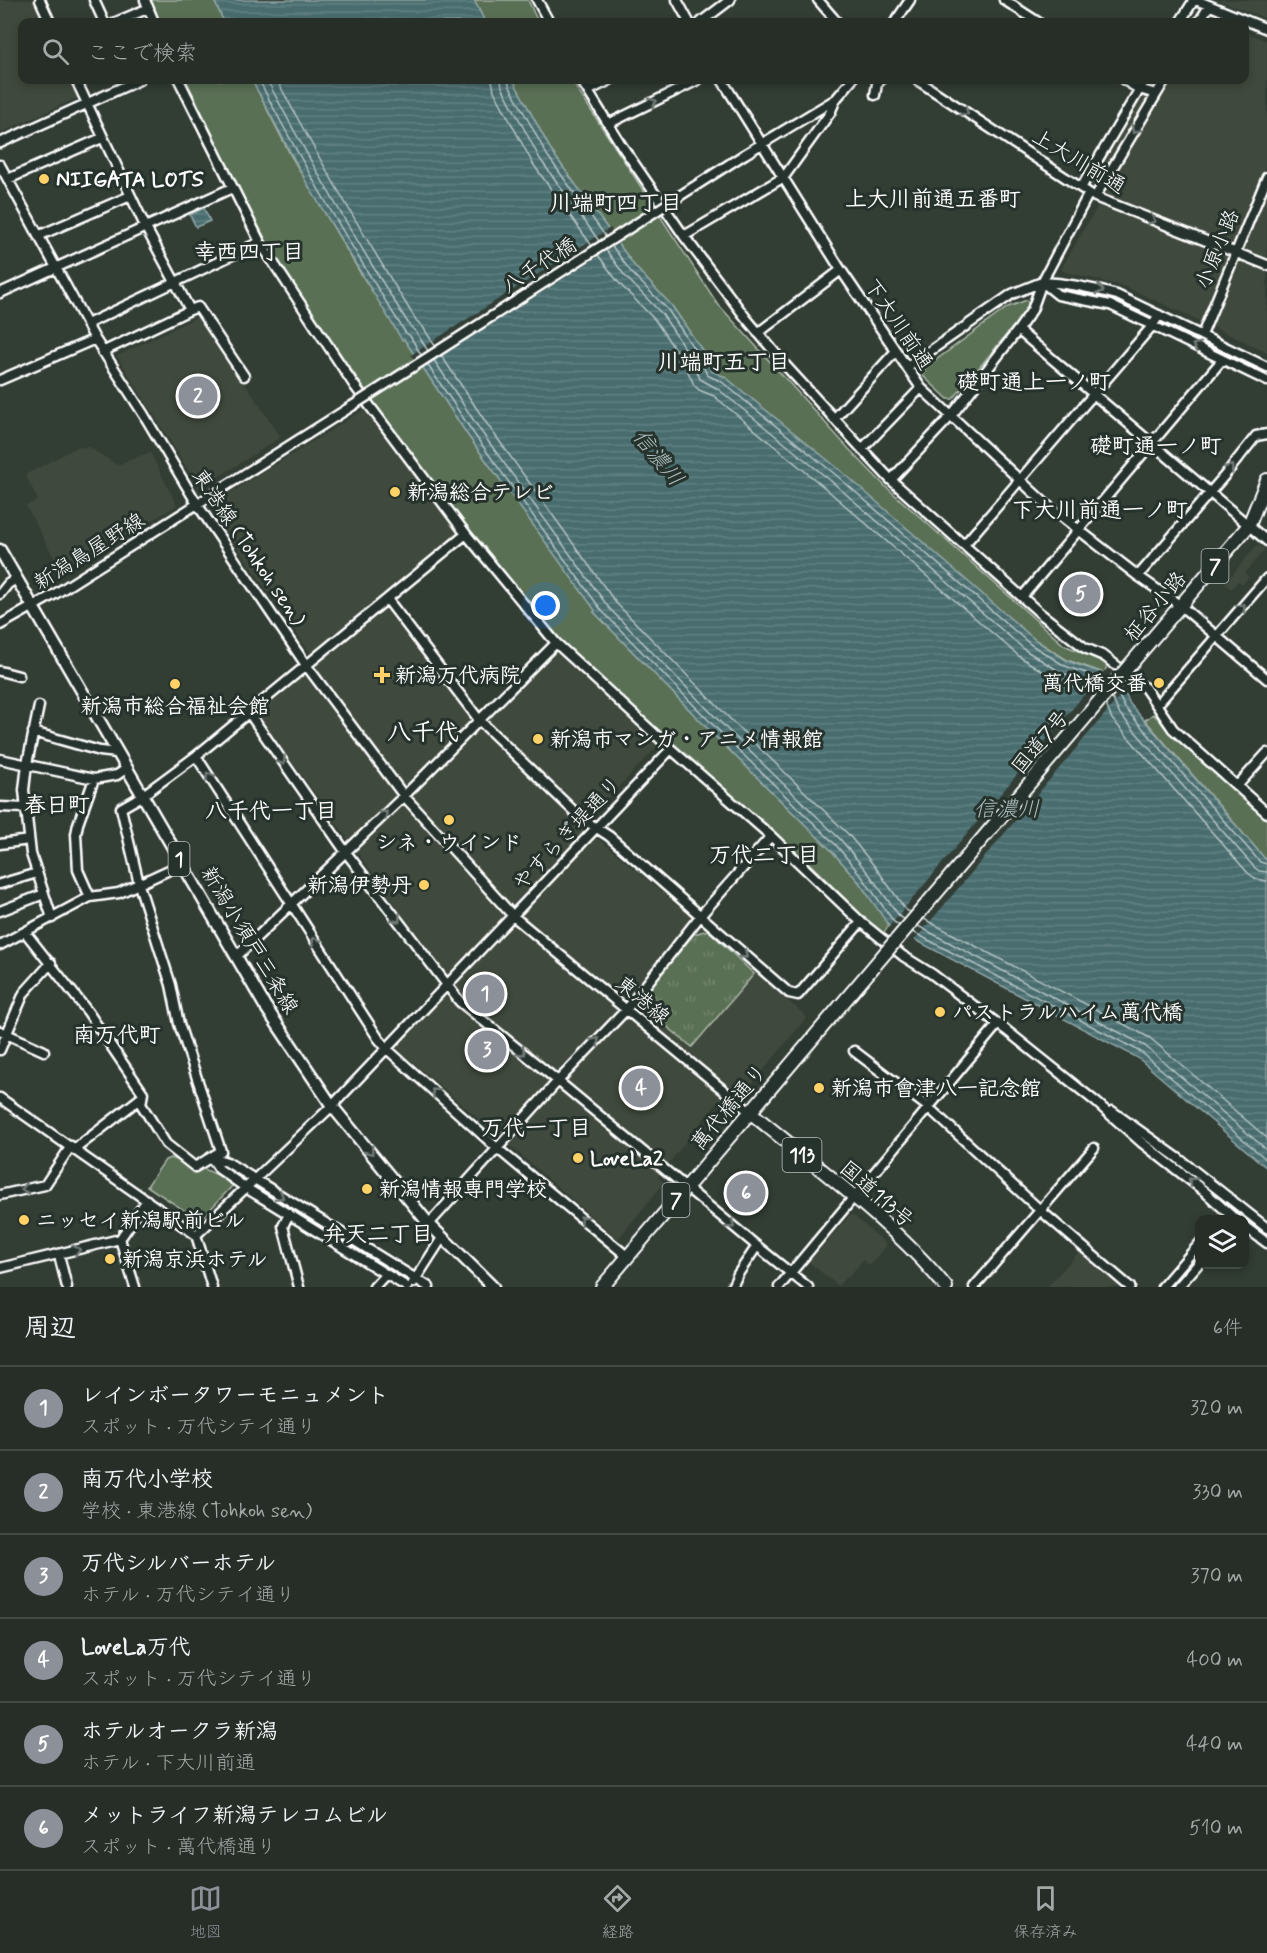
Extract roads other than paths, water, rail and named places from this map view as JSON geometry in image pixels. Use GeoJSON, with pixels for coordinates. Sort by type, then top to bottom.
{"type":"FeatureCollection","features":[{"type":"Feature","properties":{"kind":"highway","name":"柾谷小路"},"geometry":{"type":"LineString","coordinates":[[1129,666],[1249,525],[1267,480]]}},
{"type":"Feature","properties":{"kind":"highway","name":"国道7号"},"geometry":{"type":"LineString","coordinates":[[886,952],[1129,666]]}},
{"type":"Feature","properties":{"kind":"highway","name":"萬代橋通り"},"geometry":{"type":"LineString","coordinates":[[602,1287],[886,952]]}},
{"type":"Feature","properties":{"kind":"highway","name":"国道113号"},"geometry":{"type":"LineString","coordinates":[[750,1112],[915,1252],[946,1287]]}},
{"type":"Feature","properties":{"kind":"main road","name":"新潟小須戸三条線"},"geometry":{"type":"LineString","coordinates":[[0,551],[265,1006],[332,1106],[429,1224],[493,1287]]}},
{"type":"Feature","properties":{"kind":"street"},"geometry":{"type":"LineString","coordinates":[[40,0],[48,18]]}},
{"type":"Feature","properties":{"kind":"street"},"geometry":{"type":"LineString","coordinates":[[94,0],[102,18]]}},
{"type":"Feature","properties":{"kind":"street"},"geometry":{"type":"LineString","coordinates":[[537,0],[547,18]]}},
{"type":"Feature","properties":{"kind":"street"},"geometry":{"type":"LineString","coordinates":[[677,0],[687,18]]}},
{"type":"Feature","properties":{"kind":"street"},"geometry":{"type":"LineString","coordinates":[[706,18],[730,0]]}},
{"type":"Feature","properties":{"kind":"street"},"geometry":{"type":"LineString","coordinates":[[818,0],[834,18]]}},
{"type":"Feature","properties":{"kind":"street"},"geometry":{"type":"LineString","coordinates":[[898,18],[910,0]]}},
{"type":"Feature","properties":{"kind":"street"},"geometry":{"type":"LineString","coordinates":[[1004,0],[1032,18]]}},
{"type":"Feature","properties":{"kind":"street"},"geometry":{"type":"LineString","coordinates":[[1183,18],[1198,1],[1239,18]]}},
{"type":"Feature","properties":{"kind":"street"},"geometry":{"type":"LineString","coordinates":[[123,18],[147,4],[152,18]]}},
{"type":"Feature","properties":{"kind":"street"},"geometry":{"type":"LineString","coordinates":[[1202,18],[1209,6]]}},
{"type":"Feature","properties":{"kind":"street"},"geometry":{"type":"LineString","coordinates":[[1249,22],[1267,29]]}},
{"type":"Feature","properties":{"kind":"street"},"geometry":{"type":"LineString","coordinates":[[78,84],[130,196],[190,310]]}},
{"type":"Feature","properties":{"kind":"street"},"geometry":{"type":"LineString","coordinates":[[0,143],[130,84]]}},
{"type":"Feature","properties":{"kind":"street"},"geometry":{"type":"LineString","coordinates":[[181,84],[260,242],[354,386],[466,534],[556,644],[771,836],[861,922],[903,956],[932,974],[998,1024],[1232,1215]]}},
{"type":"Feature","properties":{"kind":"street"},"geometry":{"type":"LineString","coordinates":[[584,84],[684,236],[758,333],[891,480],[1041,614],[1085,648],[1104,656],[1145,688],[1173,729],[1267,813]]}},
{"type":"Feature","properties":{"kind":"street"},"geometry":{"type":"LineString","coordinates":[[588,91],[602,84]]}},
{"type":"Feature","properties":{"kind":"street"},"geometry":{"type":"LineString","coordinates":[[608,124],[690,84]]}},
{"type":"Feature","properties":{"kind":"street","name":"下大川前通"},"geometry":{"type":"LineString","coordinates":[[724,84],[841,270],[921,388],[1078,531],[1181,606],[1267,679]]}},
{"type":"Feature","properties":{"kind":"street"},"geometry":{"type":"LineString","coordinates":[[684,236],[784,177],[830,113],[836,99],[849,84]]}},
{"type":"Feature","properties":{"kind":"street"},"geometry":{"type":"LineString","coordinates":[[875,95],[877,84]]}},
{"type":"Feature","properties":{"kind":"street","name":"上大川前通"},"geometry":{"type":"LineString","coordinates":[[923,84],[1089,192],[1267,265]]}},
{"type":"Feature","properties":{"kind":"street"},"geometry":{"type":"LineString","coordinates":[[1131,84],[1156,94]]}},
{"type":"Feature","properties":{"kind":"street"},"geometry":{"type":"LineString","coordinates":[[891,480],[951,416],[1032,310],[1042,282],[1142,84]]}},
{"type":"Feature","properties":{"kind":"street"},"geometry":{"type":"LineString","coordinates":[[1089,192],[1162,84]]}},
{"type":"Feature","properties":{"kind":"street","name":"八千代橋"},"geometry":{"type":"LineString","coordinates":[[197,504],[745,154],[836,99]]}},
{"type":"Feature","properties":{"kind":"street"},"geometry":{"type":"LineString","coordinates":[[8,179],[102,138]]}},
{"type":"Feature","properties":{"kind":"street","name":"東港線 (Tohkoh sen)"},"geometry":{"type":"LineString","coordinates":[[0,165],[102,352],[144,415],[197,504],[306,665],[404,796],[513,916]]}},
{"type":"Feature","properties":{"kind":"street","name":"小原小路"},"geometry":{"type":"LineString","coordinates":[[1202,335],[1267,177]]}},
{"type":"Feature","properties":{"kind":"street"},"geometry":{"type":"LineString","coordinates":[[0,293],[232,188]]}},
{"type":"Feature","properties":{"kind":"street"},"geometry":{"type":"LineString","coordinates":[[38,236],[130,196]]}},
{"type":"Feature","properties":{"kind":"street"},"geometry":{"type":"LineString","coordinates":[[87,324],[260,242]]}},
{"type":"Feature","properties":{"kind":"street"},"geometry":{"type":"LineString","coordinates":[[758,333],[841,270]]}},
{"type":"Feature","properties":{"kind":"street"},"geometry":{"type":"LineString","coordinates":[[1042,282],[1058,295],[1110,305],[1267,381]]}},
{"type":"Feature","properties":{"kind":"street"},"geometry":{"type":"LineString","coordinates":[[907,368],[1012,294],[1042,282],[1061,283],[1116,295],[1267,367]]}},
{"type":"Feature","properties":{"kind":"street"},"geometry":{"type":"LineString","coordinates":[[102,352],[198,307],[244,376]]}},
{"type":"Feature","properties":{"kind":"street"},"geometry":{"type":"LineString","coordinates":[[964,545],[1153,325],[1159,315]]}},
{"type":"Feature","properties":{"kind":"street"},"geometry":{"type":"LineString","coordinates":[[1018,330],[1267,541]]}},
{"type":"Feature","properties":{"kind":"street"},"geometry":{"type":"LineString","coordinates":[[1,377],[95,339]]}},
{"type":"Feature","properties":{"kind":"street"},"geometry":{"type":"LineString","coordinates":[[834,419],[896,351]]}},
{"type":"Feature","properties":{"kind":"street"},"geometry":{"type":"LineString","coordinates":[[1022,597],[1222,360]]}},
{"type":"Feature","properties":{"kind":"street"},"geometry":{"type":"LineString","coordinates":[[862,449],[921,388]]}},
{"type":"Feature","properties":{"kind":"street"},"geometry":{"type":"LineString","coordinates":[[1138,576],[1256,436],[1267,434]]}},
{"type":"Feature","properties":{"kind":"street","name":"新潟鳥屋野線"},"geometry":{"type":"LineString","coordinates":[[0,625],[33,607],[197,504]]}},
{"type":"Feature","properties":{"kind":"street"},"geometry":{"type":"LineString","coordinates":[[25,932],[88,1012],[143,1093],[141,1104],[166,1144],[195,1167],[221,1151],[178,1024],[171,985],[140,884],[121,808],[142,796],[196,756],[466,534]]}},
{"type":"Feature","properties":{"kind":"street"},"geometry":{"type":"LineString","coordinates":[[1157,705],[1267,578]]}},
{"type":"Feature","properties":{"kind":"street"},"geometry":{"type":"LineString","coordinates":[[0,593],[16,579]]}},
{"type":"Feature","properties":{"kind":"street"},"geometry":{"type":"LineString","coordinates":[[387,599],[480,721],[581,818],[609,836],[789,993],[798,995],[861,922]]}},
{"type":"Feature","properties":{"kind":"street"},"geometry":{"type":"LineString","coordinates":[[236,957],[404,796],[556,644]]}},
{"type":"Feature","properties":{"kind":"street"},"geometry":{"type":"LineString","coordinates":[[0,670],[19,676]]}},
{"type":"Feature","properties":{"kind":"street"},"geometry":{"type":"LineString","coordinates":[[39,706],[24,782],[31,854],[52,918]]}},
{"type":"Feature","properties":{"kind":"street"},"geometry":{"type":"LineString","coordinates":[[249,713],[345,851],[460,1002],[808,1287]]}},
{"type":"Feature","properties":{"kind":"street"},"geometry":{"type":"LineString","coordinates":[[33,732],[100,751],[117,753]]}},
{"type":"Feature","properties":{"kind":"street","name":"やすらぎ堤通り"},"geometry":{"type":"LineString","coordinates":[[196,1235],[332,1106],[672,749]]}},
{"type":"Feature","properties":{"kind":"street"},"geometry":{"type":"LineString","coordinates":[[1237,786],[1267,753]]}},
{"type":"Feature","properties":{"kind":"street"},"geometry":{"type":"LineString","coordinates":[[196,756],[387,1049],[498,1149],[628,1257]]}},
{"type":"Feature","properties":{"kind":"street"},"geometry":{"type":"LineString","coordinates":[[0,759],[94,779],[117,775],[126,769]]}},
{"type":"Feature","properties":{"kind":"street"},"geometry":{"type":"LineString","coordinates":[[90,897],[78,870],[76,834],[94,779]]}},
{"type":"Feature","properties":{"kind":"street"},"geometry":{"type":"LineString","coordinates":[[0,807],[26,808]]}},
{"type":"Feature","properties":{"kind":"street"},"geometry":{"type":"LineString","coordinates":[[429,1224],[558,1081],[626,1010],[701,915],[771,836]]}},
{"type":"Feature","properties":{"kind":"street"},"geometry":{"type":"LineString","coordinates":[[0,844],[29,840]]}},
{"type":"Feature","properties":{"kind":"street"},"geometry":{"type":"LineString","coordinates":[[0,945],[90,897],[119,893],[182,864]]}},
{"type":"Feature","properties":{"kind":"street"},"geometry":{"type":"LineString","coordinates":[[0,884],[37,873]]}},
{"type":"Feature","properties":{"kind":"street"},"geometry":{"type":"LineString","coordinates":[[0,911],[44,894]]}},
{"type":"Feature","properties":{"kind":"street","name":"東港線"},"geometry":{"type":"LineString","coordinates":[[513,916],[750,1112]]}},
{"type":"Feature","properties":{"kind":"street"},"geometry":{"type":"LineString","coordinates":[[0,1050],[4,1032],[24,993],[51,963]]}},
{"type":"Feature","properties":{"kind":"street"},"geometry":{"type":"LineString","coordinates":[[779,1287],[998,1024]]}},
{"type":"Feature","properties":{"kind":"street"},"geometry":{"type":"LineString","coordinates":[[4,1032],[44,1051]]}},
{"type":"Feature","properties":{"kind":"street"},"geometry":{"type":"LineString","coordinates":[[854,1051],[928,1107],[1040,1210],[1130,1287]]}},
{"type":"Feature","properties":{"kind":"street"},"geometry":{"type":"LineString","coordinates":[[0,1195],[45,1185],[73,1148],[142,1097]]}},
{"type":"Feature","properties":{"kind":"street"},"geometry":{"type":"LineString","coordinates":[[0,1098],[196,1235],[212,1287]]}},
{"type":"Feature","properties":{"kind":"street"},"geometry":{"type":"LineString","coordinates":[[1096,1102],[1124,1118],[1267,1228]]}},
{"type":"Feature","properties":{"kind":"street"},"geometry":{"type":"LineString","coordinates":[[974,1287],[1094,1148]]}},
{"type":"Feature","properties":{"kind":"street"},"geometry":{"type":"LineString","coordinates":[[211,1157],[227,1162],[385,1260],[412,1284]]}},
{"type":"Feature","properties":{"kind":"street"},"geometry":{"type":"LineString","coordinates":[[211,1157],[219,1169],[246,1188],[383,1272],[412,1284],[429,1287]]}},
{"type":"Feature","properties":{"kind":"street"},"geometry":{"type":"LineString","coordinates":[[0,1268],[120,1239],[147,1200]]}},
{"type":"Feature","properties":{"kind":"street"},"geometry":{"type":"LineString","coordinates":[[1224,1215],[1227,1211],[1239,1206]]}},
{"type":"Feature","properties":{"kind":"street"},"geometry":{"type":"LineString","coordinates":[[1237,1215],[1239,1206]]}},
{"type":"Feature","properties":{"kind":"street"},"geometry":{"type":"LineString","coordinates":[[289,1214],[283,1226],[299,1287]]}},
{"type":"Feature","properties":{"kind":"street"},"geometry":{"type":"LineString","coordinates":[[1249,1229],[1267,1243]]}},
{"type":"Feature","properties":{"kind":"street"},"geometry":{"type":"LineString","coordinates":[[412,1284],[442,1238]]}},
{"type":"Feature","properties":{"kind":"street"},"geometry":{"type":"LineString","coordinates":[[120,1239],[135,1287]]}},
{"type":"Feature","properties":{"kind":"street"},"geometry":{"type":"LineString","coordinates":[[732,1287],[756,1246]]}},
{"type":"Feature","properties":{"kind":"street"},"geometry":{"type":"LineString","coordinates":[[1162,1287],[1195,1249]]}},
{"type":"Feature","properties":{"kind":"street"},"geometry":{"type":"LineString","coordinates":[[59,1255],[67,1287]]}},
{"type":"Feature","properties":{"kind":"street"},"geometry":{"type":"LineString","coordinates":[[374,1287],[383,1272],[385,1260]]}},
{"type":"Feature","properties":{"kind":"street"},"geometry":{"type":"LineString","coordinates":[[1178,1287],[1195,1268]]}},
{"type":"Feature","properties":{"kind":"water"},"geometry":{"type":"Polygon","coordinates":[[[214,0],[474,0],[483,18],[222,18],[214,0]]]}},
{"type":"Feature","properties":{"kind":"water","name":"信濃川"},"geometry":{"type":"Polygon","coordinates":[[[254,84],[515,84],[552,152],[636,268],[672,306],[704,353],[711,371],[725,377],[840,470],[1034,639],[1066,660],[1103,673],[1118,683],[1130,704],[1267,861],[1267,1168],[1138,1058],[889,926],[859,882],[831,850],[594,612],[595,610],[469,437],[404,339],[402,340],[309,187],[254,84]]]}},
{"type":"Feature","properties":{"kind":"water"},"geometry":{"type":"Polygon","coordinates":[[[204,208],[210,221],[196,227],[190,215],[204,208]]]}},
{"type":"Feature","properties":{"kind":"place","name":"NIIGATA LOTS"},"geometry":{"type":"Point","coordinates":[44,179]}},
{"type":"Feature","properties":{"kind":"place","name":"南万代小学校"},"geometry":{"type":"Point","coordinates":[198,396]}},
{"type":"Feature","properties":{"kind":"place","name":"新潟総合テレビ"},"geometry":{"type":"Point","coordinates":[395,492]}},
{"type":"Feature","properties":{"kind":"place","name":"ホテルオークラ新潟"},"geometry":{"type":"Point","coordinates":[1081,594]}},
{"type":"Feature","properties":{"kind":"place","name":"新潟万代病院"},"geometry":{"type":"Point","coordinates":[382,675]}},
{"type":"Feature","properties":{"kind":"place","name":"萬代橋交番"},"geometry":{"type":"Point","coordinates":[1159,683]}},
{"type":"Feature","properties":{"kind":"place","name":"新潟市総合福祉会館"},"geometry":{"type":"Point","coordinates":[175,684]}},
{"type":"Feature","properties":{"kind":"place","name":"新潟市マンガ・アニメ情報館"},"geometry":{"type":"Point","coordinates":[538,739]}},
{"type":"Feature","properties":{"kind":"place","name":"シネ・ウインド"},"geometry":{"type":"Point","coordinates":[449,820]}},
{"type":"Feature","properties":{"kind":"place","name":"新潟伊勢丹"},"geometry":{"type":"Point","coordinates":[424,885]}},
{"type":"Feature","properties":{"kind":"place","name":"レインボータワーモニュメント"},"geometry":{"type":"Point","coordinates":[485,994]}},
{"type":"Feature","properties":{"kind":"place","name":"パストラルハイム萬代橋"},"geometry":{"type":"Point","coordinates":[940,1012]}},
{"type":"Feature","properties":{"kind":"place","name":"万代シルバーホテル"},"geometry":{"type":"Point","coordinates":[487,1050]}},
{"type":"Feature","properties":{"kind":"place","name":"LoveLa万代"},"geometry":{"type":"Point","coordinates":[641,1088]}},
{"type":"Feature","properties":{"kind":"place","name":"新潟市會津八一記念館"},"geometry":{"type":"Point","coordinates":[819,1088]}},
{"type":"Feature","properties":{"kind":"place","name":"LoveLa2"},"geometry":{"type":"Point","coordinates":[578,1158]}},
{"type":"Feature","properties":{"kind":"place","name":"新潟情報専門学校"},"geometry":{"type":"Point","coordinates":[367,1189]}},
{"type":"Feature","properties":{"kind":"place","name":"メットライフ新潟テレコムビル"},"geometry":{"type":"Point","coordinates":[746,1193]}},
{"type":"Feature","properties":{"kind":"place","name":"ニッセイ新潟駅前ビル"},"geometry":{"type":"Point","coordinates":[24,1220]}},
{"type":"Feature","properties":{"kind":"place","name":"新潟京浜ホテル"},"geometry":{"type":"Point","coordinates":[110,1259]}},
{"type":"Feature","properties":{"kind":"district","name":"上大川前通五番町"},"geometry":{"type":"Point","coordinates":[933,198]}},
{"type":"Feature","properties":{"kind":"district","name":"川端町四丁目"},"geometry":{"type":"Point","coordinates":[616,202]}},
{"type":"Feature","properties":{"kind":"district","name":"幸西四丁目"},"geometry":{"type":"Point","coordinates":[249,251]}},
{"type":"Feature","properties":{"kind":"district","name":"川端町五丁目"},"geometry":{"type":"Point","coordinates":[724,361]}},
{"type":"Feature","properties":{"kind":"district","name":"礎町通上一ノ町"},"geometry":{"type":"Point","coordinates":[1034,381]}},
{"type":"Feature","properties":{"kind":"district","name":"礎町通一ノ町"},"geometry":{"type":"Point","coordinates":[1156,445]}},
{"type":"Feature","properties":{"kind":"district","name":"下大川前通一ノ町"},"geometry":{"type":"Point","coordinates":[1100,509]}},
{"type":"Feature","properties":{"kind":"district","name":"八千代"},"geometry":{"type":"Point","coordinates":[423,732]}},
{"type":"Feature","properties":{"kind":"district","name":"春日町"},"geometry":{"type":"Point","coordinates":[57,804]}},
{"type":"Feature","properties":{"kind":"district","name":"八千代一丁目"},"geometry":{"type":"Point","coordinates":[271,810]}},
{"type":"Feature","properties":{"kind":"district","name":"万代二丁目"},"geometry":{"type":"Point","coordinates":[764,854]}},
{"type":"Feature","properties":{"kind":"district","name":"南万代町"},"geometry":{"type":"Point","coordinates":[117,1034]}},
{"type":"Feature","properties":{"kind":"district","name":"万代一丁目"},"geometry":{"type":"Point","coordinates":[536,1127]}},
{"type":"Feature","properties":{"kind":"district","name":"弁天二丁目"},"geometry":{"type":"Point","coordinates":[378,1233]}}]}
